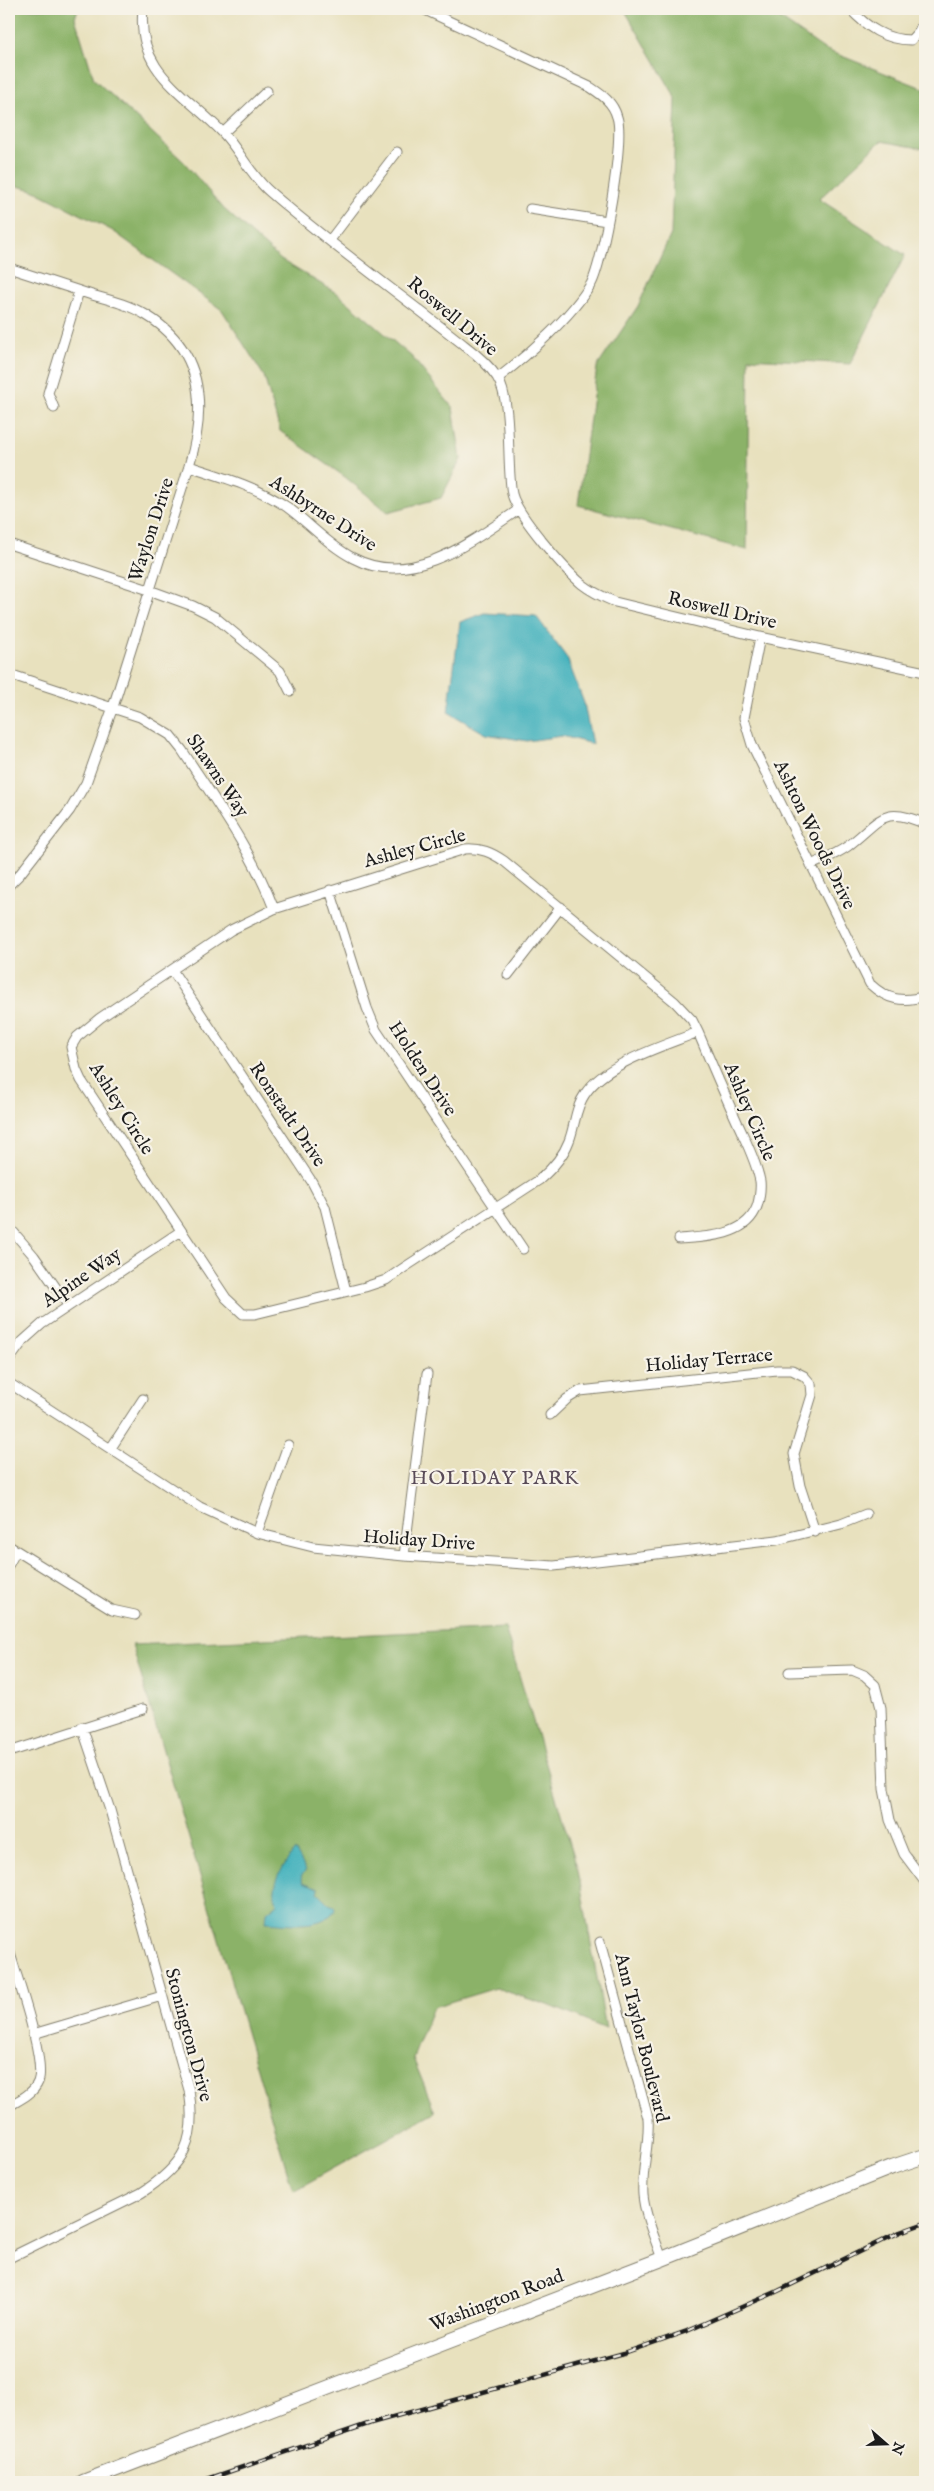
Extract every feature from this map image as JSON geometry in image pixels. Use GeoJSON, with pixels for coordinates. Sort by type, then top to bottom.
{"type":"FeatureCollection","features":[{"type":"Feature","properties":{"kind":"main road","name":"Washington Road"},"geometry":{"type":"LineString","coordinates":[[83,2482],[662,2259],[892,2167],[925,2156]]}},
{"type":"Feature","properties":{"kind":"street","name":"Roswell Drive"},"geometry":{"type":"LineString","coordinates":[[143,9],[141,24],[150,60],[161,76],[223,133],[268,191],[464,344],[498,378],[506,416],[510,476],[518,510],[581,584],[598,595],[615,602],[760,637],[925,672]]}},
{"type":"Feature","properties":{"kind":"street"},"geometry":{"type":"LineString","coordinates":[[423,9],[590,87],[603,96],[613,107],[618,119],[620,137],[599,266],[579,300],[532,349],[498,378]]}},
{"type":"Feature","properties":{"kind":"street"},"geometry":{"type":"LineString","coordinates":[[850,9],[873,29],[898,40],[911,40],[919,31],[925,18]]}},
{"type":"Feature","properties":{"kind":"street"},"geometry":{"type":"LineString","coordinates":[[223,133],[267,91]]}},
{"type":"Feature","properties":{"kind":"street"},"geometry":{"type":"LineString","coordinates":[[330,240],[397,152]]}},
{"type":"Feature","properties":{"kind":"street"},"geometry":{"type":"LineString","coordinates":[[530,209],[606,222]]}},
{"type":"Feature","properties":{"kind":"street","name":"Waylon Drive"},"geometry":{"type":"LineString","coordinates":[[9,268],[124,305],[146,315],[183,348],[199,388],[200,411],[197,440],[86,783],[70,810],[20,874],[9,885]]}},
{"type":"Feature","properties":{"kind":"street"},"geometry":{"type":"LineString","coordinates":[[54,408],[48,393],[79,291]]}},
{"type":"Feature","properties":{"kind":"street","name":"Ashbyrne Drive"},"geometry":{"type":"LineString","coordinates":[[189,466],[267,495],[303,519],[341,550],[372,566],[394,568],[416,566],[446,556],[518,510]]}},
{"type":"Feature","properties":{"kind":"street"},"geometry":{"type":"LineString","coordinates":[[9,544],[149,590],[193,606],[215,617],[280,670],[290,691]]}},
{"type":"Feature","properties":{"kind":"street","name":"Ashton Woods Drive"},"geometry":{"type":"LineString","coordinates":[[760,637],[746,704],[744,718],[746,730],[810,865],[870,984],[880,994],[894,999],[909,1001],[925,996]]}},
{"type":"Feature","properties":{"kind":"street","name":"Shawns Way"},"geometry":{"type":"LineString","coordinates":[[9,674],[112,707],[156,725],[170,734],[249,854],[261,876],[274,909]]}},
{"type":"Feature","properties":{"kind":"street"},"geometry":{"type":"LineString","coordinates":[[810,865],[848,846],[883,817],[896,814],[909,816],[925,824]]}},
{"type":"Feature","properties":{"kind":"street","name":"Ashley Circle"},"geometry":{"type":"LineString","coordinates":[[679,1239],[714,1236],[732,1230],[746,1222],[756,1211],[760,1182],[753,1159],[698,1032],[692,1020],[675,1002],[561,907],[492,853],[478,848],[465,849],[274,909],[232,930],[86,1028],[71,1047],[74,1064],[82,1080],[226,1298],[243,1314],[268,1312],[386,1280],[539,1180],[562,1156],[570,1140],[576,1114],[584,1094],[596,1081],[634,1059],[698,1032]]}},
{"type":"Feature","properties":{"kind":"street","name":"Holden Drive"},"geometry":{"type":"LineString","coordinates":[[330,890],[367,1008],[376,1030],[495,1210],[523,1249]]}},
{"type":"Feature","properties":{"kind":"street"},"geometry":{"type":"LineString","coordinates":[[508,975],[561,907]]}},
{"type":"Feature","properties":{"kind":"street","name":"Ronstadt Drive"},"geometry":{"type":"LineString","coordinates":[[172,970],[312,1182],[324,1207],[346,1291]]}},
{"type":"Feature","properties":{"kind":"street"},"geometry":{"type":"LineString","coordinates":[[9,1227],[34,1256],[68,1305]]}},
{"type":"Feature","properties":{"kind":"street","name":"Alpine Way"},"geometry":{"type":"LineString","coordinates":[[9,1360],[23,1341],[42,1324],[181,1231]]}},
{"type":"Feature","properties":{"kind":"street","name":"Holiday Terrace"},"geometry":{"type":"LineString","coordinates":[[550,1415],[567,1399],[580,1391],[758,1371],[792,1370],[804,1376],[811,1384],[812,1395],[794,1454],[800,1486],[815,1532]]}},
{"type":"Feature","properties":{"kind":"street"},"geometry":{"type":"LineString","coordinates":[[404,1556],[427,1374]]}},
{"type":"Feature","properties":{"kind":"street","name":"Holiday Drive"},"geometry":{"type":"LineString","coordinates":[[9,1383],[200,1507],[257,1533],[313,1547],[404,1556],[554,1566],[777,1540],[815,1532],[866,1514]]}},
{"type":"Feature","properties":{"kind":"street"},"geometry":{"type":"LineString","coordinates":[[110,1448],[143,1399]]}},
{"type":"Feature","properties":{"kind":"street"},"geometry":{"type":"LineString","coordinates":[[257,1533],[288,1445]]}},
{"type":"Feature","properties":{"kind":"street"},"geometry":{"type":"LineString","coordinates":[[9,1564],[13,1548],[112,1610],[135,1615]]}},
{"type":"Feature","properties":{"kind":"street"},"geometry":{"type":"LineString","coordinates":[[788,1672],[852,1670],[864,1675],[875,1685],[881,1708],[884,1789],[890,1820],[904,1854],[925,1882]]}},
{"type":"Feature","properties":{"kind":"street"},"geometry":{"type":"LineString","coordinates":[[9,1752],[143,1709]]}},
{"type":"Feature","properties":{"kind":"street","name":"Stonington Drive"},"geometry":{"type":"LineString","coordinates":[[9,2258],[147,2189],[166,2174],[185,2150],[192,2132],[189,2090],[110,1810],[82,1727]]}},
{"type":"Feature","properties":{"kind":"street","name":"Ann Taylor Boulevard"},"geometry":{"type":"LineString","coordinates":[[600,1942],[648,2118],[649,2135],[643,2194],[646,2213],[662,2259]]}},
{"type":"Feature","properties":{"kind":"street"},"geometry":{"type":"LineString","coordinates":[[9,1950],[33,2034],[40,2071],[39,2081],[34,2090],[9,2106]]}},
{"type":"Feature","properties":{"kind":"street"},"geometry":{"type":"LineString","coordinates":[[33,2034],[162,1996]]}},
{"type":"Feature","properties":{"kind":"street"},"geometry":{"type":"LineString","coordinates":[[925,2088],[925,2103]]}},
{"type":"Feature","properties":{"kind":"green space"},"geometry":{"type":"Polygon","coordinates":[[[9,9],[78,9],[75,18],[94,79],[183,161],[224,209],[281,260],[338,294],[412,357],[453,408],[461,459],[441,498],[388,512],[345,477],[280,431],[264,376],[222,310],[113,231],[33,190],[9,184],[9,9]]]}},
{"type":"Feature","properties":{"kind":"green space"},"geometry":{"type":"Polygon","coordinates":[[[624,9],[766,9],[824,49],[925,89],[925,149],[881,141],[819,199],[905,255],[850,364],[749,358],[747,550],[578,505],[597,367],[638,306],[671,234],[676,98],[624,9]]]}},
{"type":"Feature","properties":{"kind":"green space"},"geometry":{"type":"Polygon","coordinates":[[[505,1628],[578,1870],[606,2029],[553,2007],[496,1988],[433,2007],[413,2058],[435,2112],[293,2191],[132,1645],[505,1628]]]}},
{"type":"Feature","properties":{"kind":"water"},"geometry":{"type":"Polygon","coordinates":[[[484,613],[536,616],[567,658],[584,703],[592,744],[562,736],[527,741],[486,734],[448,712],[460,622],[484,613]]]}},
{"type":"Feature","properties":{"kind":"water"},"geometry":{"type":"Polygon","coordinates":[[[295,1850],[306,1870],[301,1876],[303,1882],[319,1888],[318,1893],[329,1904],[334,1906],[335,1910],[329,1916],[312,1923],[266,1922],[267,1912],[277,1904],[275,1897],[276,1883],[286,1862],[295,1850]]]}},
{"type":"Feature","properties":{"kind":"railway"},"geometry":{"type":"LineString","coordinates":[[199,2482],[371,2423],[624,2353],[687,2331],[776,2292],[900,2232],[925,2223]]}},
{"type":"Feature","properties":{"kind":"district","name":"HOLIDAY PARK"},"geometry":{"type":"Point","coordinates":[495,1478]}}]}
